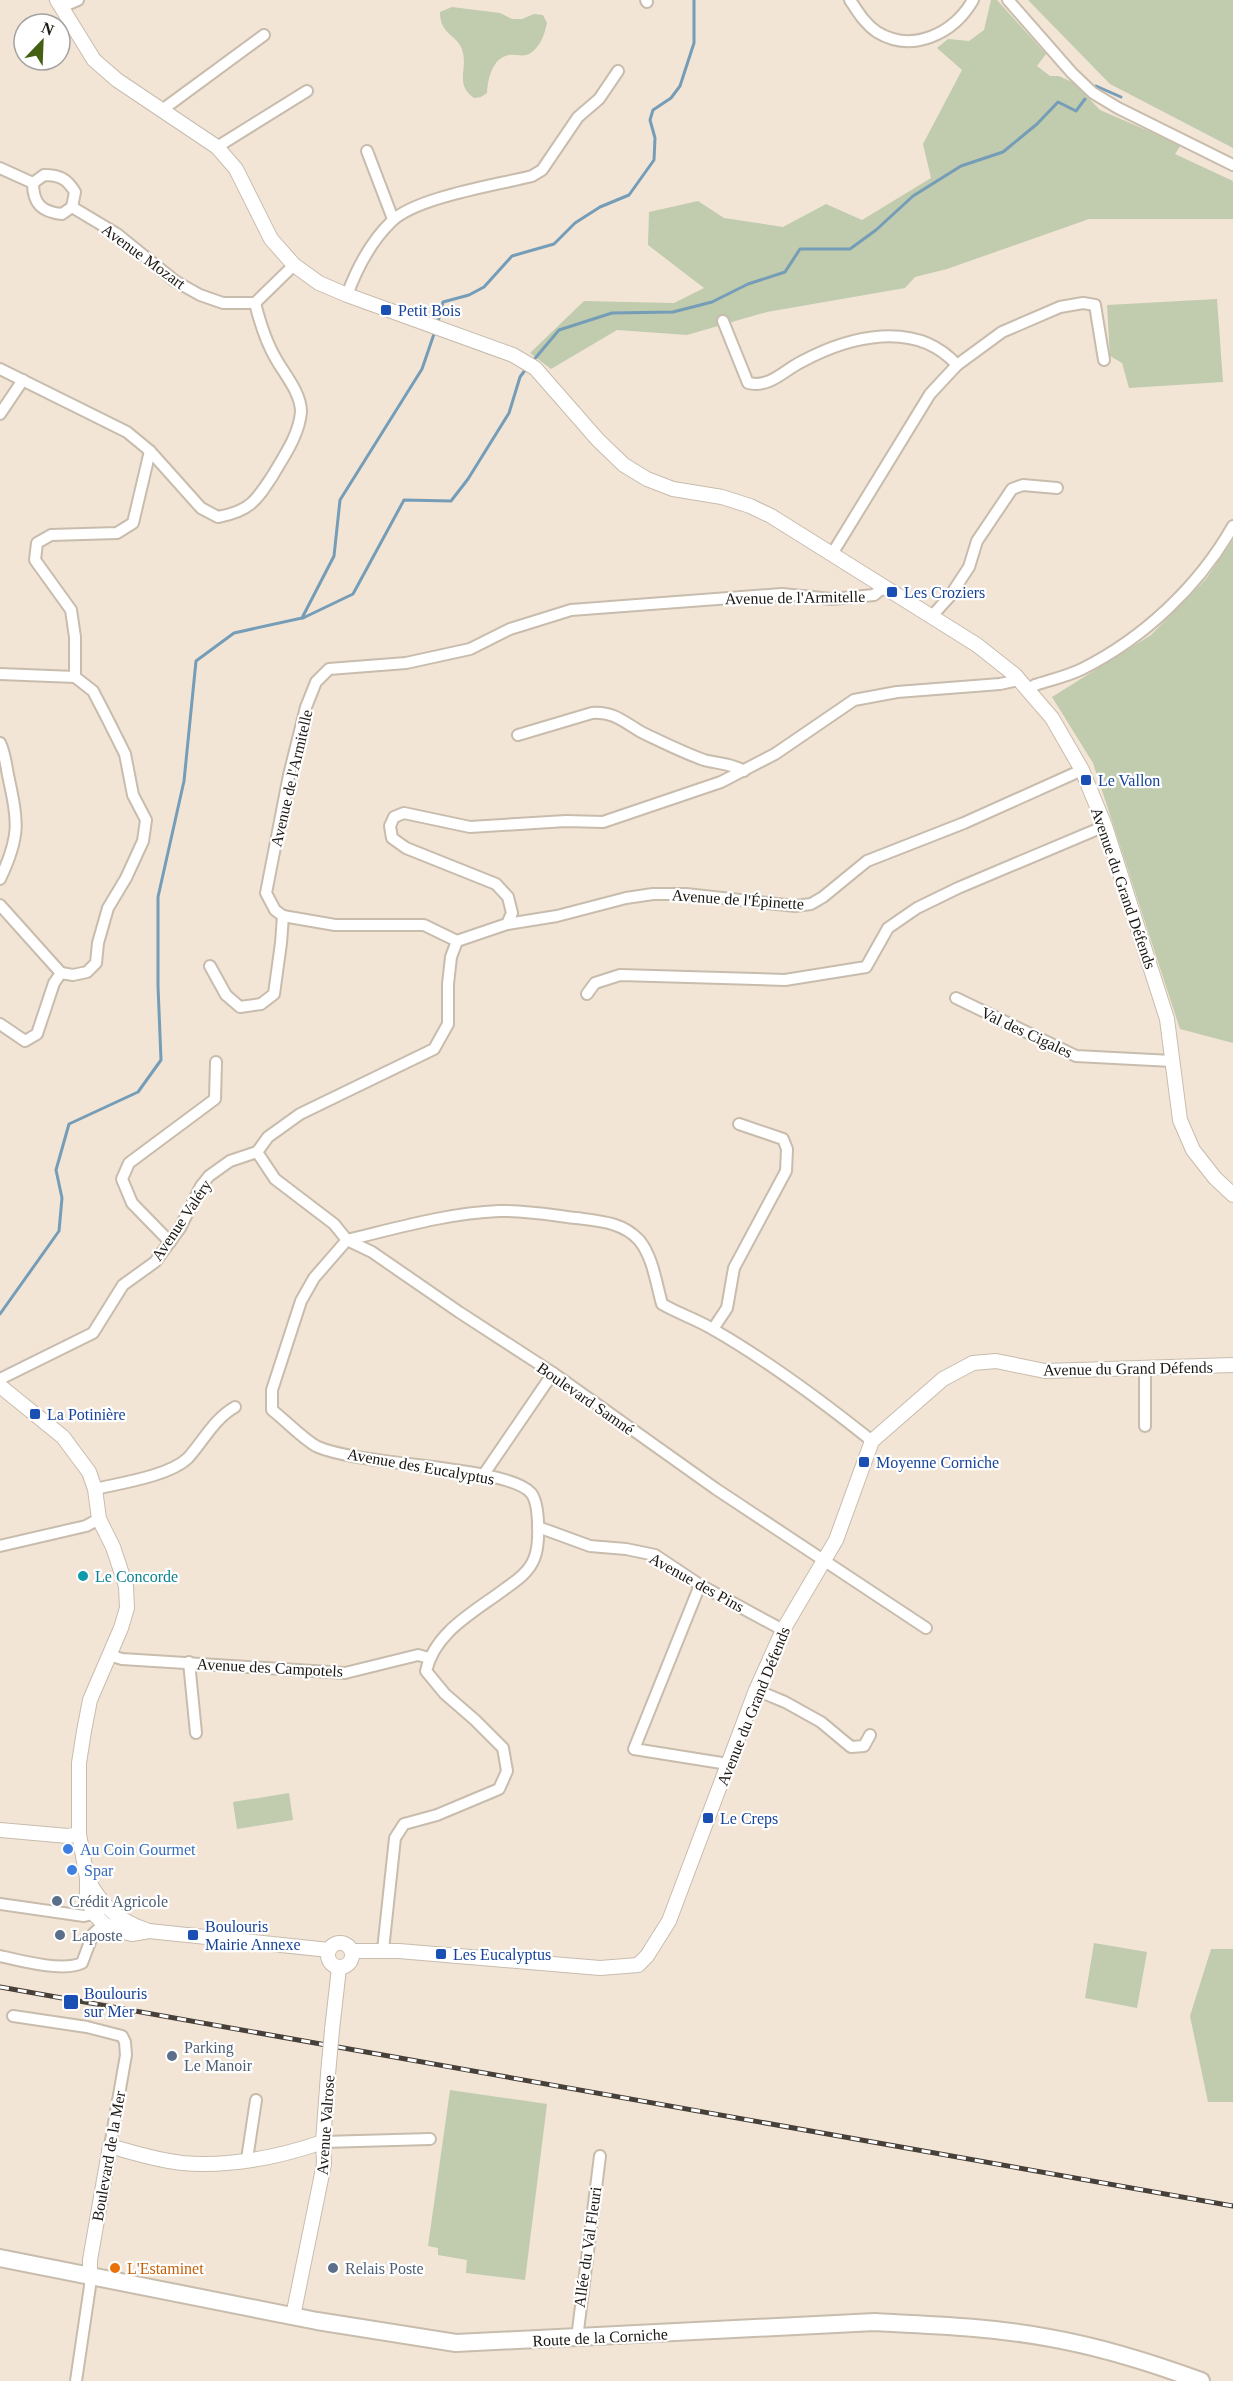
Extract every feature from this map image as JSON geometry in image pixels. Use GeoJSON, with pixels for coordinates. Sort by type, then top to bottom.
{"type":"FeatureCollection","features":[{"type":"Feature","properties":{"kind":"main road","name":"Route de la Corniche"},"geometry":{"type":"LineString","coordinates":[[0,2258],[293,2316],[456,2343],[875,2322],[936,2325],[1050,2338],[1121,2355],[1201,2381]]}},
{"type":"Feature","properties":{"kind":"street"},"geometry":{"type":"LineString","coordinates":[[59,4],[78,0]]}},
{"type":"Feature","properties":{"kind":"street"},"geometry":{"type":"LineString","coordinates":[[850,0],[863,19],[876,32],[895,40],[914,41],[932,37],[944,31],[960,19],[973,0]]}},
{"type":"Feature","properties":{"kind":"street"},"geometry":{"type":"LineString","coordinates":[[1008,0],[1072,73],[1093,93],[1118,108],[1233,165]]}},
{"type":"Feature","properties":{"kind":"street","name":"Avenue du Grand Défends"},"geometry":{"type":"LineString","coordinates":[[59,4],[94,60],[117,80],[217,147],[236,169],[271,239],[294,265],[319,284],[513,355],[535,368],[598,440],[624,465],[647,479],[673,489],[722,497],[750,506],[832,554],[977,645],[1024,685],[1052,718],[1082,770],[1105,826],[1167,1019],[1180,1120],[1193,1150],[1215,1178],[1233,1195]]}},
{"type":"Feature","properties":{"kind":"street"},"geometry":{"type":"LineString","coordinates":[[162,110],[264,35]]}},
{"type":"Feature","properties":{"kind":"street"},"geometry":{"type":"LineString","coordinates":[[347,295],[355,275],[374,242],[393,219],[435,200],[532,176],[542,170],[578,117],[599,99],[618,71]]}},
{"type":"Feature","properties":{"kind":"street"},"geometry":{"type":"LineString","coordinates":[[217,147],[307,91]]}},
{"type":"Feature","properties":{"kind":"street"},"geometry":{"type":"LineString","coordinates":[[368,151],[393,219]]}},
{"type":"Feature","properties":{"kind":"street"},"geometry":{"type":"LineString","coordinates":[[0,168],[33,183]]}},
{"type":"Feature","properties":{"kind":"street"},"geometry":{"type":"LineString","coordinates":[[44,174],[57,175],[68,181],[75,192],[72,207],[62,214],[50,213],[40,207],[33,196],[33,183],[44,174]]}},
{"type":"Feature","properties":{"kind":"street","name":"Avenue Mozart"},"geometry":{"type":"LineString","coordinates":[[72,207],[117,234],[175,281],[200,295],[223,303],[255,303]]}},
{"type":"Feature","properties":{"kind":"street"},"geometry":{"type":"LineString","coordinates":[[0,369],[127,432],[150,451],[201,508],[218,518],[235,514],[257,500],[294,438],[301,411],[292,383],[263,333],[255,303],[294,265]]}},
{"type":"Feature","properties":{"kind":"street"},"geometry":{"type":"LineString","coordinates":[[832,554],[930,394],[957,365],[1002,332],[1060,307],[1083,303],[1095,305],[1104,360]]}},
{"type":"Feature","properties":{"kind":"street"},"geometry":{"type":"LineString","coordinates":[[723,321],[748,383],[776,380],[789,368],[831,348],[879,337],[909,337],[930,343],[946,352],[957,365]]}},
{"type":"Feature","properties":{"kind":"street"},"geometry":{"type":"LineString","coordinates":[[0,414],[23,380]]}},
{"type":"Feature","properties":{"kind":"street"},"geometry":{"type":"LineString","coordinates":[[75,677],[75,637],[71,610],[35,560],[37,543],[51,535],[117,533],[133,523],[150,451]]}},
{"type":"Feature","properties":{"kind":"street"},"geometry":{"type":"LineString","coordinates":[[931,617],[950,596],[969,567],[977,541],[1012,489],[1023,485],[1057,488]]}},
{"type":"Feature","properties":{"kind":"street"},"geometry":{"type":"LineString","coordinates":[[507,924],[512,913],[508,897],[496,884],[406,848],[392,838],[390,826],[394,816],[404,813],[470,827],[566,821],[603,822],[721,782],[744,771],[775,754],[854,700],[897,692],[1000,684],[1035,685],[1080,670],[1139,634],[1177,599],[1205,568],[1233,526]]}},
{"type":"Feature","properties":{"kind":"street","name":"Avenue de l'Armitelle"},"geometry":{"type":"LineString","coordinates":[[283,916],[275,910],[266,893],[289,775],[306,707],[316,681],[329,669],[406,663],[470,649],[510,628],[571,610],[782,594],[832,599],[874,596],[884,587]]}},
{"type":"Feature","properties":{"kind":"street"},"geometry":{"type":"LineString","coordinates":[[0,674],[75,677],[93,692],[125,754],[133,795],[147,820],[143,841],[126,878],[108,908],[98,943],[96,963],[87,972],[73,975],[60,973],[0,904]]}},
{"type":"Feature","properties":{"kind":"street"},"geometry":{"type":"LineString","coordinates":[[518,735],[592,713],[603,712],[622,719],[642,732],[704,760],[735,765],[744,771]]}},
{"type":"Feature","properties":{"kind":"street"},"geometry":{"type":"LineString","coordinates":[[0,743],[16,814],[16,831],[9,859],[0,879]]}},
{"type":"Feature","properties":{"kind":"street","name":"Avenue de l'Épinette"},"geometry":{"type":"LineString","coordinates":[[458,941],[507,924],[557,916],[626,898],[653,894],[686,894],[795,906],[811,904],[867,861],[964,823],[1082,770]]}},
{"type":"Feature","properties":{"kind":"street"},"geometry":{"type":"LineString","coordinates":[[588,994],[595,983],[620,975],[785,980],[866,968],[888,928],[917,908],[958,888],[1105,826]]}},
{"type":"Feature","properties":{"kind":"street"},"geometry":{"type":"LineString","coordinates":[[210,966],[226,995],[240,1007],[261,1004],[274,994],[283,916],[335,925],[424,925],[458,941],[451,957],[448,1024],[434,1049],[300,1114],[268,1137],[257,1152],[275,1179],[334,1224],[347,1240],[469,1213],[501,1211],[555,1215],[614,1224],[630,1233],[646,1252],[662,1304],[681,1316],[713,1329],[765,1360],[872,1441]]}},
{"type":"Feature","properties":{"kind":"street"},"geometry":{"type":"LineString","coordinates":[[0,1024],[25,1041],[37,1034],[54,983],[60,973]]}},
{"type":"Feature","properties":{"kind":"street","name":"Val des Cigales"},"geometry":{"type":"LineString","coordinates":[[956,999],[1076,1056],[1172,1061]]}},
{"type":"Feature","properties":{"kind":"street"},"geometry":{"type":"LineString","coordinates":[[170,1242],[132,1203],[122,1179],[129,1163],[215,1099],[216,1062]]}},
{"type":"Feature","properties":{"kind":"street"},"geometry":{"type":"LineString","coordinates":[[713,1329],[727,1308],[734,1268],[786,1171],[787,1149],[783,1139],[739,1124]]}},
{"type":"Feature","properties":{"kind":"street","name":"Avenue Valéry"},"geometry":{"type":"LineString","coordinates":[[0,1379],[93,1333],[123,1285],[155,1262],[170,1242],[201,1186],[209,1176],[230,1161],[257,1152]]}},
{"type":"Feature","properties":{"kind":"street","name":"Boulevard Samné"},"geometry":{"type":"LineString","coordinates":[[347,1240],[372,1252],[553,1373],[716,1489],[926,1628]]}},
{"type":"Feature","properties":{"kind":"street","name":"Avenue des Eucalyptus"},"geometry":{"type":"LineString","coordinates":[[347,1240],[315,1278],[304,1295],[272,1390],[272,1410],[317,1447],[366,1459],[484,1474],[519,1485],[531,1492],[538,1506],[535,1559],[522,1577],[442,1636],[429,1658]]}},
{"type":"Feature","properties":{"kind":"street","name":"Avenue du Grand Défends"},"geometry":{"type":"LineString","coordinates":[[383,1950],[600,1968],[638,1965],[647,1956],[669,1922],[756,1690],[783,1630],[836,1540],[872,1441],[943,1379],[973,1363],[996,1361],[1045,1371],[1145,1370],[1233,1365]]}},
{"type":"Feature","properties":{"kind":"street"},"geometry":{"type":"LineString","coordinates":[[1145,1370],[1145,1426]]}},
{"type":"Feature","properties":{"kind":"street"},"geometry":{"type":"LineString","coordinates":[[484,1474],[553,1373]]}},
{"type":"Feature","properties":{"kind":"street"},"geometry":{"type":"LineString","coordinates":[[0,1386],[63,1437],[89,1472],[95,1489],[99,1519],[113,1547],[126,1586],[127,1608],[90,1701],[80,1754],[79,1834],[87,1878],[87,1894],[102,1912],[149,1931],[329,1950]]}},
{"type":"Feature","properties":{"kind":"street"},"geometry":{"type":"LineString","coordinates":[[95,1489],[163,1472],[186,1459],[221,1415],[235,1407]]}},
{"type":"Feature","properties":{"kind":"street"},"geometry":{"type":"LineString","coordinates":[[0,1546],[86,1526],[99,1519]]}},
{"type":"Feature","properties":{"kind":"street","name":"Avenue des Pins"},"geometry":{"type":"LineString","coordinates":[[538,1527],[590,1546],[626,1549],[656,1555],[700,1586],[783,1630]]}},
{"type":"Feature","properties":{"kind":"street"},"geometry":{"type":"LineString","coordinates":[[700,1586],[634,1749],[728,1764]]}},
{"type":"Feature","properties":{"kind":"street","name":"Avenue des Campotels"},"geometry":{"type":"LineString","coordinates":[[109,1655],[122,1659],[345,1673],[418,1655],[429,1658]]}},
{"type":"Feature","properties":{"kind":"street"},"geometry":{"type":"LineString","coordinates":[[352,1951],[351,1962],[346,1966],[339,1968],[329,1961],[329,1950],[335,1944],[343,1944],[352,1951],[383,1950],[395,1838],[404,1824],[436,1815],[499,1789],[507,1771],[503,1748],[445,1694],[426,1671],[429,1658]]}},
{"type":"Feature","properties":{"kind":"street"},"geometry":{"type":"LineString","coordinates":[[189,1662],[196,1733]]}},
{"type":"Feature","properties":{"kind":"street"},"geometry":{"type":"LineString","coordinates":[[756,1690],[785,1702],[821,1722],[851,1747],[864,1746],[870,1735]]}},
{"type":"Feature","properties":{"kind":"street"},"geometry":{"type":"LineString","coordinates":[[0,1830],[68,1836],[79,1834]]}},
{"type":"Feature","properties":{"kind":"street"},"geometry":{"type":"LineString","coordinates":[[0,1904],[84,1916],[102,1912]]}},
{"type":"Feature","properties":{"kind":"street"},"geometry":{"type":"LineString","coordinates":[[0,1956],[55,1966],[76,1966],[82,1963],[102,1912]]}},
{"type":"Feature","properties":{"kind":"street","name":"Avenue Valrose"},"geometry":{"type":"LineString","coordinates":[[293,2316],[324,2164],[323,2142],[328,2074],[339,1968]]}},
{"type":"Feature","properties":{"kind":"street","name":"Boulevard de la Mer"},"geometry":{"type":"LineString","coordinates":[[13,2016],[87,2027],[122,2036],[125,2042],[126,2055],[90,2260],[90,2276]]}},
{"type":"Feature","properties":{"kind":"street"},"geometry":{"type":"LineString","coordinates":[[247,2159],[256,2100]]}},
{"type":"Feature","properties":{"kind":"street"},"geometry":{"type":"LineString","coordinates":[[110,2146],[145,2157],[182,2163],[220,2163],[306,2148],[323,2142],[392,2138],[430,2139]]}},
{"type":"Feature","properties":{"kind":"street","name":"Allée du Val Fleuri"},"geometry":{"type":"LineString","coordinates":[[577,2338],[600,2156]]}},
{"type":"Feature","properties":{"kind":"street"},"geometry":{"type":"LineString","coordinates":[[76,2381],[90,2276]]}},
{"type":"Feature","properties":{"kind":"green space"},"geometry":{"type":"Polygon","coordinates":[[[991,0],[997,0],[1046,54],[1037,66],[1050,76],[1059,76],[1074,83],[1100,110],[1181,145],[1175,154],[1233,181],[1233,219],[1089,219],[947,269],[915,277],[905,288],[767,312],[687,335],[617,330],[551,369],[530,353],[584,301],[674,303],[704,288],[648,245],[649,212],[698,201],[724,218],[783,227],[826,204],[862,220],[931,178],[923,144],[962,70],[937,48],[948,39],[969,41],[984,30],[991,0]]]}},
{"type":"Feature","properties":{"kind":"green space"},"geometry":{"type":"Polygon","coordinates":[[[1028,0],[1233,0],[1233,148],[1110,84],[1028,0]]]}},
{"type":"Feature","properties":{"kind":"green space"},"geometry":{"type":"Polygon","coordinates":[[[452,7],[500,13],[512,19],[522,19],[534,14],[543,15],[547,23],[538,46],[527,55],[509,55],[499,60],[490,76],[487,93],[474,98],[464,87],[464,62],[461,47],[442,25],[440,12],[452,7]]]}},
{"type":"Feature","properties":{"kind":"green space"},"geometry":{"type":"Polygon","coordinates":[[[1217,299],[1223,382],[1129,388],[1122,363],[1110,356],[1107,305],[1217,299]]]}},
{"type":"Feature","properties":{"kind":"green space"},"geometry":{"type":"Polygon","coordinates":[[[1233,540],[1233,1043],[1180,1029],[1093,763],[1052,697],[1151,635],[1206,579],[1233,540]]]}},
{"type":"Feature","properties":{"kind":"green space"},"geometry":{"type":"Polygon","coordinates":[[[289,1793],[293,1820],[237,1829],[233,1802],[289,1793]]]}},
{"type":"Feature","properties":{"kind":"green space"},"geometry":{"type":"Polygon","coordinates":[[[1094,1943],[1147,1952],[1137,2008],[1085,1998],[1094,1943]]]}},
{"type":"Feature","properties":{"kind":"green space"},"geometry":{"type":"Polygon","coordinates":[[[1211,1949],[1233,1949],[1233,2102],[1208,2102],[1190,2016],[1211,1949]]]}},
{"type":"Feature","properties":{"kind":"green space"},"geometry":{"type":"Polygon","coordinates":[[[450,2090],[547,2104],[525,2280],[466,2273],[467,2260],[438,2255],[438,2248],[428,2246],[450,2090]]]}},
{"type":"Feature","properties":{"kind":"waterway"},"geometry":{"type":"LineString","coordinates":[[438,322],[443,302],[469,295],[484,287],[512,256],[554,244],[575,223],[600,207],[629,195],[654,160],[655,138],[650,120],[653,110],[671,98],[680,86],[694,43],[694,0]]}},
{"type":"Feature","properties":{"kind":"waterway"},"geometry":{"type":"LineString","coordinates":[[1096,86],[1121,97]]}},
{"type":"Feature","properties":{"kind":"waterway"},"geometry":{"type":"LineString","coordinates":[[532,362],[559,330],[612,313],[673,312],[712,302],[748,284],[785,272],[800,249],[850,249],[876,230],[913,196],[961,166],[1003,152],[1037,124],[1058,102],[1076,111],[1085,99]]}},
{"type":"Feature","properties":{"kind":"waterway"},"geometry":{"type":"LineString","coordinates":[[0,1314],[59,1231],[62,1198],[56,1170],[69,1124],[138,1092],[161,1060],[158,897],[184,781],[196,661],[234,633],[302,618],[334,556],[340,500],[422,369],[435,331]]}},
{"type":"Feature","properties":{"kind":"waterway"},"geometry":{"type":"LineString","coordinates":[[303,618],[353,594],[404,500],[451,501],[468,479],[509,413],[520,377],[526,369]]}},
{"type":"Feature","properties":{"kind":"railway"},"geometry":{"type":"LineString","coordinates":[[0,1987],[1233,2206]]}},
{"type":"Feature","properties":{"kind":"place","name":"Petit Bois"},"geometry":{"type":"Point","coordinates":[386,310]}},
{"type":"Feature","properties":{"kind":"place","name":"Les Croziers"},"geometry":{"type":"Point","coordinates":[892,592]}},
{"type":"Feature","properties":{"kind":"place","name":"Le Vallon"},"geometry":{"type":"Point","coordinates":[1086,780]}},
{"type":"Feature","properties":{"kind":"place","name":"La Potinière"},"geometry":{"type":"Point","coordinates":[35,1414]}},
{"type":"Feature","properties":{"kind":"place","name":"Moyenne Corniche"},"geometry":{"type":"Point","coordinates":[864,1462]}},
{"type":"Feature","properties":{"kind":"place","name":"Le Concorde"},"geometry":{"type":"Point","coordinates":[83,1576]}},
{"type":"Feature","properties":{"kind":"place","name":"Le Creps"},"geometry":{"type":"Point","coordinates":[708,1818]}},
{"type":"Feature","properties":{"kind":"place","name":"Au Coin Gourmet"},"geometry":{"type":"Point","coordinates":[68,1849]}},
{"type":"Feature","properties":{"kind":"place","name":"Spar"},"geometry":{"type":"Point","coordinates":[72,1870]}},
{"type":"Feature","properties":{"kind":"place","name":"Crédit Agricole"},"geometry":{"type":"Point","coordinates":[57,1901]}},
{"type":"Feature","properties":{"kind":"place","name":"Laposte"},"geometry":{"type":"Point","coordinates":[60,1935]}},
{"type":"Feature","properties":{"kind":"place","name":"Boulouris Mairie Annexe"},"geometry":{"type":"Point","coordinates":[193,1935]}},
{"type":"Feature","properties":{"kind":"place","name":"Les Eucalyptus"},"geometry":{"type":"Point","coordinates":[441,1954]}},
{"type":"Feature","properties":{"kind":"place","name":"Boulouris sur Mer"},"geometry":{"type":"Point","coordinates":[71,2002]}},
{"type":"Feature","properties":{"kind":"place","name":"Parking Le Manoir"},"geometry":{"type":"Point","coordinates":[172,2056]}},
{"type":"Feature","properties":{"kind":"place","name":"L'Estaminet"},"geometry":{"type":"Point","coordinates":[115,2268]}},
{"type":"Feature","properties":{"kind":"place","name":"Relais Poste"},"geometry":{"type":"Point","coordinates":[333,2268]}}]}
